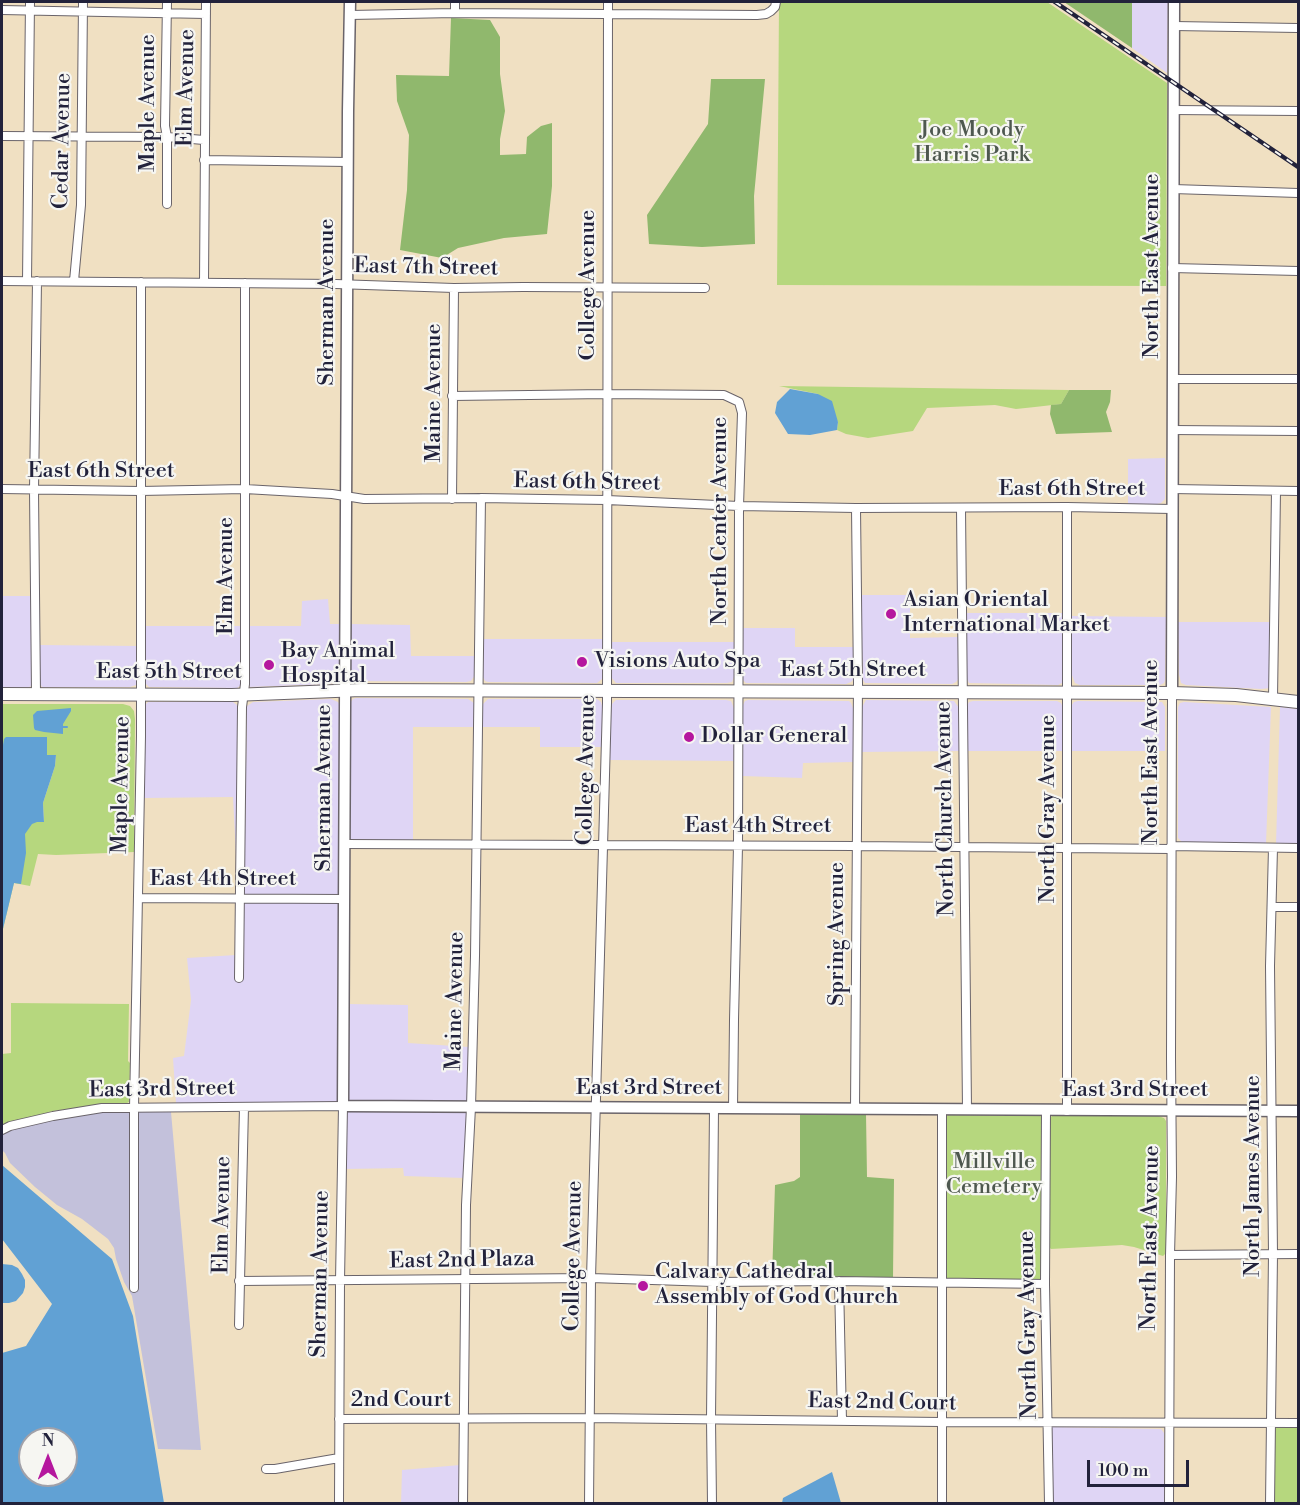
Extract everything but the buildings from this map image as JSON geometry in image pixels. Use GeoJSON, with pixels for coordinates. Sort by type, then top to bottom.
{"type":"FeatureCollection","features":[{"type":"Feature","properties":{"kind":"main road","name":"East 5th Street"},"geometry":{"type":"LineString","coordinates":[[2,694],[244,695],[345,690],[1172,693],[1222,694],[1299,702]]}},
{"type":"Feature","properties":{"kind":"street"},"geometry":{"type":"LineString","coordinates":[[27,281],[30,2]]}},
{"type":"Feature","properties":{"kind":"street","name":"Cedar Avenue"},"geometry":{"type":"LineString","coordinates":[[74,281],[81,205],[83,2]]}},
{"type":"Feature","properties":{"kind":"street","name":"Maple Avenue"},"geometry":{"type":"LineString","coordinates":[[167,2],[165,126],[167,204]]}},
{"type":"Feature","properties":{"kind":"street","name":"Elm Avenue"},"geometry":{"type":"LineString","coordinates":[[204,282],[206,2]]}},
{"type":"Feature","properties":{"kind":"street","name":"Sherman Avenue"},"geometry":{"type":"LineString","coordinates":[[339,1502],[350,2]]}},
{"type":"Feature","properties":{"kind":"street"},"geometry":{"type":"LineString","coordinates":[[455,2],[455,13]]}},
{"type":"Feature","properties":{"kind":"street","name":"College Avenue"},"geometry":{"type":"LineString","coordinates":[[589,1503],[591,1278],[607,691],[608,2]]}},
{"type":"Feature","properties":{"kind":"street"},"geometry":{"type":"LineString","coordinates":[[350,15],[455,13],[757,15],[766,14],[772,10],[776,2]]}},
{"type":"Feature","properties":{"kind":"street","name":"North East Avenue"},"geometry":{"type":"LineString","coordinates":[[1169,1503],[1172,1177],[1174,2]]}},
{"type":"Feature","properties":{"kind":"street"},"geometry":{"type":"LineString","coordinates":[[2,10],[206,14]]}},
{"type":"Feature","properties":{"kind":"street"},"geometry":{"type":"LineString","coordinates":[[1174,26],[1299,28]]}},
{"type":"Feature","properties":{"kind":"street"},"geometry":{"type":"LineString","coordinates":[[1173,110],[1299,111]]}},
{"type":"Feature","properties":{"kind":"street"},"geometry":{"type":"LineString","coordinates":[[2,136],[167,137],[204,140]]}},
{"type":"Feature","properties":{"kind":"street"},"geometry":{"type":"LineString","coordinates":[[204,160],[348,162]]}},
{"type":"Feature","properties":{"kind":"street"},"geometry":{"type":"LineString","coordinates":[[1173,189],[1299,193]]}},
{"type":"Feature","properties":{"kind":"street"},"geometry":{"type":"LineString","coordinates":[[1173,268],[1299,271]]}},
{"type":"Feature","properties":{"kind":"street","name":"East 7th Street"},"geometry":{"type":"LineString","coordinates":[[2,281],[204,282],[454,288],[705,288]]}},
{"type":"Feature","properties":{"kind":"street"},"geometry":{"type":"LineString","coordinates":[[36,694],[34,490],[37,281]]}},
{"type":"Feature","properties":{"kind":"street","name":"Maple Avenue"},"geometry":{"type":"LineString","coordinates":[[134,1288],[134,1108],[141,695],[141,282]]}},
{"type":"Feature","properties":{"kind":"street","name":"Elm Avenue"},"geometry":{"type":"LineString","coordinates":[[239,978],[245,684],[245,283]]}},
{"type":"Feature","properties":{"kind":"street","name":"Maine Avenue"},"geometry":{"type":"LineString","coordinates":[[452,499],[454,288]]}},
{"type":"Feature","properties":{"kind":"street"},"geometry":{"type":"LineString","coordinates":[[1172,379],[1299,380]]}},
{"type":"Feature","properties":{"kind":"street"},"geometry":{"type":"LineString","coordinates":[[452,396],[607,394]]}},
{"type":"Feature","properties":{"kind":"street","name":"North Center Avenue"},"geometry":{"type":"LineString","coordinates":[[607,394],[724,395],[739,402],[742,413],[733,1109]]}},
{"type":"Feature","properties":{"kind":"street"},"geometry":{"type":"LineString","coordinates":[[1172,430],[1299,431]]}},
{"type":"Feature","properties":{"kind":"street","name":"East 6th Street"},"geometry":{"type":"LineString","coordinates":[[2,489],[140,491],[244,489],[333,494],[364,499],[481,498],[739,506],[1172,509]]}},
{"type":"Feature","properties":{"kind":"street","name":"East 6th Street"},"geometry":{"type":"LineString","coordinates":[[1172,489],[1299,491]]}},
{"type":"Feature","properties":{"kind":"street"},"geometry":{"type":"LineString","coordinates":[[1273,698],[1276,491]]}},
{"type":"Feature","properties":{"kind":"street","name":"Maine Avenue"},"geometry":{"type":"LineString","coordinates":[[463,1503],[466,1205],[476,956],[481,498]]}},
{"type":"Feature","properties":{"kind":"street","name":"North Gray Avenue"},"geometry":{"type":"LineString","coordinates":[[1067,507],[1067,1111]]}},
{"type":"Feature","properties":{"kind":"street","name":"Spring Avenue"},"geometry":{"type":"LineString","coordinates":[[855,1109],[858,692],[856,508]]}},
{"type":"Feature","properties":{"kind":"street","name":"North Church Avenue"},"geometry":{"type":"LineString","coordinates":[[961,508],[967,1110]]}},
{"type":"Feature","properties":{"kind":"street","name":"East 4th Street"},"geometry":{"type":"LineString","coordinates":[[344,844],[1299,848]]}},
{"type":"Feature","properties":{"kind":"street","name":"North James Avenue"},"geometry":{"type":"LineString","coordinates":[[1270,1503],[1273,1254],[1270,966],[1272,848]]}},
{"type":"Feature","properties":{"kind":"street","name":"East 4th Street"},"geometry":{"type":"LineString","coordinates":[[138,898],[344,898]]}},
{"type":"Feature","properties":{"kind":"street"},"geometry":{"type":"LineString","coordinates":[[1272,907],[1299,907]]}},
{"type":"Feature","properties":{"kind":"street","name":"East 3rd Street"},"geometry":{"type":"LineString","coordinates":[[2,1130],[10,1126],[62,1114],[102,1108],[343,1106],[1299,1111]]}},
{"type":"Feature","properties":{"kind":"street","name":"Elm Avenue"},"geometry":{"type":"LineString","coordinates":[[238,1325],[244,1107]]}},
{"type":"Feature","properties":{"kind":"street"},"geometry":{"type":"LineString","coordinates":[[712,1503],[714,1109]]}},
{"type":"Feature","properties":{"kind":"street"},"geometry":{"type":"LineString","coordinates":[[942,1110],[942,1503]]}},
{"type":"Feature","properties":{"kind":"street","name":"North Gray Avenue"},"geometry":{"type":"LineString","coordinates":[[1046,1111],[1045,1284],[1049,1503]]}},
{"type":"Feature","properties":{"kind":"street"},"geometry":{"type":"LineString","coordinates":[[1170,1255],[1299,1254]]}},
{"type":"Feature","properties":{"kind":"street","name":"East 2nd Plaza"},"geometry":{"type":"LineString","coordinates":[[239,1281],[591,1278],[712,1282],[1045,1284]]}},
{"type":"Feature","properties":{"kind":"street"},"geometry":{"type":"LineString","coordinates":[[838,1281],[842,1421]]}},
{"type":"Feature","properties":{"kind":"street","name":"2nd Court"},"geometry":{"type":"LineString","coordinates":[[339,1419],[464,1419]]}},
{"type":"Feature","properties":{"kind":"street","name":"East 2nd Court"},"geometry":{"type":"LineString","coordinates":[[464,1419],[1299,1423]]}},
{"type":"Feature","properties":{"kind":"street"},"geometry":{"type":"LineString","coordinates":[[266,1469],[339,1458]]}},
{"type":"Feature","properties":{"kind":"shaded area"},"geometry":{"type":"Polygon","coordinates":[[[1132,2],[1168,2],[1167,73],[1132,48],[1132,2]]]}},
{"type":"Feature","properties":{"kind":"shaded area"},"geometry":{"type":"Polygon","coordinates":[[[1165,458],[1165,499],[1157,504],[1128,504],[1128,459],[1165,458]]]}},
{"type":"Feature","properties":{"kind":"shaded area"},"geometry":{"type":"Polygon","coordinates":[[[860,595],[910,595],[910,638],[958,637],[959,678],[956,682],[952,684],[865,683],[863,680],[860,595]]]}},
{"type":"Feature","properties":{"kind":"shaded area"},"geometry":{"type":"Polygon","coordinates":[[[2,596],[33,596],[32,681],[29,687],[2,687],[2,596]]]}},
{"type":"Feature","properties":{"kind":"shaded area"},"geometry":{"type":"Polygon","coordinates":[[[328,599],[330,624],[342,624],[339,679],[329,684],[250,687],[248,682],[248,626],[301,626],[302,601],[328,599]]]}},
{"type":"Feature","properties":{"kind":"shaded area"},"geometry":{"type":"Polygon","coordinates":[[[965,613],[1064,613],[1062,683],[1058,685],[969,683],[965,675],[965,613]]]}},
{"type":"Feature","properties":{"kind":"shaded area"},"geometry":{"type":"Polygon","coordinates":[[[1070,616],[1166,617],[1164,683],[1160,685],[1080,685],[1075,683],[1070,670],[1070,616]]]}},
{"type":"Feature","properties":{"kind":"shaded area"},"geometry":{"type":"Polygon","coordinates":[[[1178,622],[1272,622],[1271,688],[1181,683],[1178,622]]]}},
{"type":"Feature","properties":{"kind":"shaded area"},"geometry":{"type":"Polygon","coordinates":[[[349,624],[410,625],[411,656],[476,656],[475,675],[471,681],[466,682],[354,681],[349,672],[349,624]]]}},
{"type":"Feature","properties":{"kind":"shaded area"},"geometry":{"type":"Polygon","coordinates":[[[144,626],[241,626],[240,686],[237,688],[149,687],[144,678],[144,626]]]}},
{"type":"Feature","properties":{"kind":"shaded area"},"geometry":{"type":"Polygon","coordinates":[[[742,628],[795,628],[795,647],[855,647],[853,680],[846,684],[746,683],[742,672],[742,628]]]}},
{"type":"Feature","properties":{"kind":"shaded area"},"geometry":{"type":"Polygon","coordinates":[[[483,639],[603,639],[602,679],[597,683],[485,681],[483,677],[483,639]]]}},
{"type":"Feature","properties":{"kind":"shaded area"},"geometry":{"type":"Polygon","coordinates":[[[610,642],[735,642],[734,677],[732,682],[727,683],[616,683],[611,677],[610,642]]]}},
{"type":"Feature","properties":{"kind":"shaded area"},"geometry":{"type":"Polygon","coordinates":[[[39,645],[138,646],[136,685],[130,687],[42,687],[39,682],[39,645]]]}},
{"type":"Feature","properties":{"kind":"shaded area"},"geometry":{"type":"Polygon","coordinates":[[[356,698],[468,699],[474,703],[475,727],[413,727],[413,841],[350,839],[350,703],[356,698]]]}},
{"type":"Feature","properties":{"kind":"shaded area"},"geometry":{"type":"Polygon","coordinates":[[[331,699],[338,702],[341,708],[340,895],[244,895],[247,706],[253,702],[331,699]]]}},
{"type":"Feature","properties":{"kind":"shaded area"},"geometry":{"type":"Polygon","coordinates":[[[488,699],[597,699],[601,702],[603,710],[603,747],[540,747],[540,727],[482,727],[482,705],[488,699]]]}},
{"type":"Feature","properties":{"kind":"shaded area"},"geometry":{"type":"Polygon","coordinates":[[[616,700],[731,701],[735,711],[735,761],[609,760],[610,715],[612,704],[616,700]]]}},
{"type":"Feature","properties":{"kind":"shaded area"},"geometry":{"type":"Polygon","coordinates":[[[748,700],[849,701],[854,711],[853,762],[803,763],[802,778],[742,776],[742,707],[748,700]]]}},
{"type":"Feature","properties":{"kind":"shaded area"},"geometry":{"type":"Polygon","coordinates":[[[866,700],[954,701],[959,708],[959,751],[860,752],[861,709],[866,700]]]}},
{"type":"Feature","properties":{"kind":"shaded area"},"geometry":{"type":"Polygon","coordinates":[[[973,701],[1057,701],[1061,703],[1064,751],[967,751],[968,704],[973,701]]]}},
{"type":"Feature","properties":{"kind":"shaded area"},"geometry":{"type":"Polygon","coordinates":[[[148,702],[233,702],[237,705],[237,874],[233,797],[144,798],[145,705],[148,702]]]}},
{"type":"Feature","properties":{"kind":"shaded area"},"geometry":{"type":"Polygon","coordinates":[[[1074,702],[1162,702],[1165,707],[1165,751],[1070,751],[1070,711],[1074,702]]]}},
{"type":"Feature","properties":{"kind":"shaded area"},"geometry":{"type":"Polygon","coordinates":[[[1184,702],[1271,707],[1266,844],[1183,843],[1178,838],[1178,707],[1184,702]]]}},
{"type":"Feature","properties":{"kind":"shaded area"},"geometry":{"type":"Polygon","coordinates":[[[1280,707],[1298,709],[1298,844],[1276,844],[1280,707]]]}},
{"type":"Feature","properties":{"kind":"shaded area"},"geometry":{"type":"Polygon","coordinates":[[[243,903],[340,903],[339,1103],[176,1103],[173,1058],[184,1056],[191,1000],[187,958],[236,955],[236,981],[243,981],[243,903]]]}},
{"type":"Feature","properties":{"kind":"shaded area"},"geometry":{"type":"Polygon","coordinates":[[[346,1004],[408,1005],[408,1043],[469,1047],[468,1104],[346,1103],[346,1004]]]}},
{"type":"Feature","properties":{"kind":"shaded area"},"geometry":{"type":"Polygon","coordinates":[[[346,1111],[467,1112],[464,1178],[404,1176],[403,1168],[345,1169],[346,1111]]]}},
{"type":"Feature","properties":{"kind":"shaded area"},"geometry":{"type":"Polygon","coordinates":[[[97,1112],[130,1112],[131,1292],[137,1292],[137,1112],[171,1112],[201,1450],[158,1449],[132,1296],[124,1282],[114,1248],[108,1239],[82,1219],[57,1205],[35,1187],[10,1163],[2,1150],[2,1134],[11,1130],[97,1112]]]}},
{"type":"Feature","properties":{"kind":"shaded area"},"geometry":{"type":"Polygon","coordinates":[[[1051,1427],[1161,1429],[1164,1433],[1164,1503],[1051,1503],[1051,1427]]]}},
{"type":"Feature","properties":{"kind":"shaded area"},"geometry":{"type":"Polygon","coordinates":[[[460,1465],[459,1503],[401,1504],[402,1470],[460,1465]]]}},
{"type":"Feature","properties":{"kind":"green space","name":"Joe Moody Harris Park"},"geometry":{"type":"Polygon","coordinates":[[[779,2],[1047,2],[1167,83],[1166,286],[777,285],[779,2]]]}},
{"type":"Feature","properties":{"kind":"green space"},"geometry":{"type":"Polygon","coordinates":[[[1064,2],[1132,2],[1132,48],[1064,2]]]}},
{"type":"Feature","properties":{"kind":"green space"},"geometry":{"type":"Polygon","coordinates":[[[451,18],[490,20],[500,37],[500,74],[505,111],[500,139],[500,155],[526,154],[527,137],[541,126],[552,123],[552,186],[547,234],[504,238],[458,248],[442,258],[400,250],[407,190],[409,135],[397,101],[396,75],[449,76],[451,18]]]}},
{"type":"Feature","properties":{"kind":"green space"},"geometry":{"type":"Polygon","coordinates":[[[711,79],[765,79],[754,196],[755,244],[702,247],[649,244],[647,215],[708,124],[711,79]]]}},
{"type":"Feature","properties":{"kind":"green space"},"geometry":{"type":"Polygon","coordinates":[[[779,386],[1069,390],[1061,404],[1016,409],[995,405],[927,408],[913,431],[868,438],[837,430],[838,422],[818,394],[779,386]]]}},
{"type":"Feature","properties":{"kind":"green space"},"geometry":{"type":"Polygon","coordinates":[[[1069,390],[1111,390],[1106,412],[1112,432],[1056,434],[1050,414],[1051,405],[1061,404],[1069,390]]]}},
{"type":"Feature","properties":{"kind":"green space"},"geometry":{"type":"Polygon","coordinates":[[[2,704],[123,704],[130,706],[134,711],[135,719],[134,852],[38,854],[30,886],[14,883],[2,933],[24,820],[44,821],[43,803],[55,766],[56,755],[2,778],[2,704]]]}},
{"type":"Feature","properties":{"kind":"green space"},"geometry":{"type":"Polygon","coordinates":[[[11,1003],[129,1004],[129,1102],[53,1111],[2,1128],[2,1054],[11,1053],[11,1003]]]}},
{"type":"Feature","properties":{"kind":"green space"},"geometry":{"type":"Polygon","coordinates":[[[800,1114],[866,1114],[867,1177],[894,1179],[893,1278],[772,1278],[775,1185],[794,1181],[800,1177],[800,1114]]]}},
{"type":"Feature","properties":{"kind":"green space","name":"Millville Cemetery"},"geometry":{"type":"Polygon","coordinates":[[[948,1115],[1043,1117],[1041,1279],[948,1280],[945,1278],[945,1117],[948,1115]]]}},
{"type":"Feature","properties":{"kind":"green space","name":"Millville Cemetery"},"geometry":{"type":"Polygon","coordinates":[[[1052,1116],[1158,1116],[1164,1118],[1166,1121],[1166,1253],[1163,1256],[1122,1245],[1050,1248],[1049,1119],[1052,1116]]]}},
{"type":"Feature","properties":{"kind":"green space"},"geometry":{"type":"Polygon","coordinates":[[[1275,1427],[1298,1427],[1298,1503],[1274,1504],[1275,1427]]]}},
{"type":"Feature","properties":{"kind":"water"},"geometry":{"type":"Polygon","coordinates":[[[790,389],[818,394],[832,401],[838,422],[837,430],[810,435],[788,434],[775,413],[777,402],[790,389]]]}},
{"type":"Feature","properties":{"kind":"water"},"geometry":{"type":"Polygon","coordinates":[[[71,708],[63,724],[63,734],[35,730],[33,715],[37,711],[71,708]]]}},
{"type":"Feature","properties":{"kind":"water"},"geometry":{"type":"Polygon","coordinates":[[[6,737],[47,737],[47,755],[56,755],[55,766],[43,803],[44,822],[32,824],[25,834],[26,853],[21,884],[14,883],[2,933],[2,778],[3,745],[6,737]]]}},
{"type":"Feature","properties":{"kind":"water"},"geometry":{"type":"Polygon","coordinates":[[[2,1165],[112,1259],[133,1316],[164,1503],[2,1503],[2,1353],[26,1346],[52,1304],[2,1239],[2,1165]]]}},
{"type":"Feature","properties":{"kind":"water"},"geometry":{"type":"Polygon","coordinates":[[[2,1264],[18,1268],[25,1280],[23,1293],[16,1301],[9,1303],[2,1303],[2,1264]]]}},
{"type":"Feature","properties":{"kind":"water"},"geometry":{"type":"Polygon","coordinates":[[[832,1472],[841,1503],[782,1503],[783,1498],[832,1472]]]}},
{"type":"Feature","properties":{"kind":"railway"},"geometry":{"type":"LineString","coordinates":[[1055,2],[1298,167]]}},
{"type":"Feature","properties":{"kind":"place","name":"Asian Oriental International Market"},"geometry":{"type":"Point","coordinates":[891,614]}},
{"type":"Feature","properties":{"kind":"place","name":"Visions Auto Spa"},"geometry":{"type":"Point","coordinates":[582,662]}},
{"type":"Feature","properties":{"kind":"place","name":"Bay Animal Hospital"},"geometry":{"type":"Point","coordinates":[269,665]}},
{"type":"Feature","properties":{"kind":"place","name":"Dollar General"},"geometry":{"type":"Point","coordinates":[689,737]}},
{"type":"Feature","properties":{"kind":"place","name":"Calvary Cathedral Assembly of God Church"},"geometry":{"type":"Point","coordinates":[643,1286]}}]}
